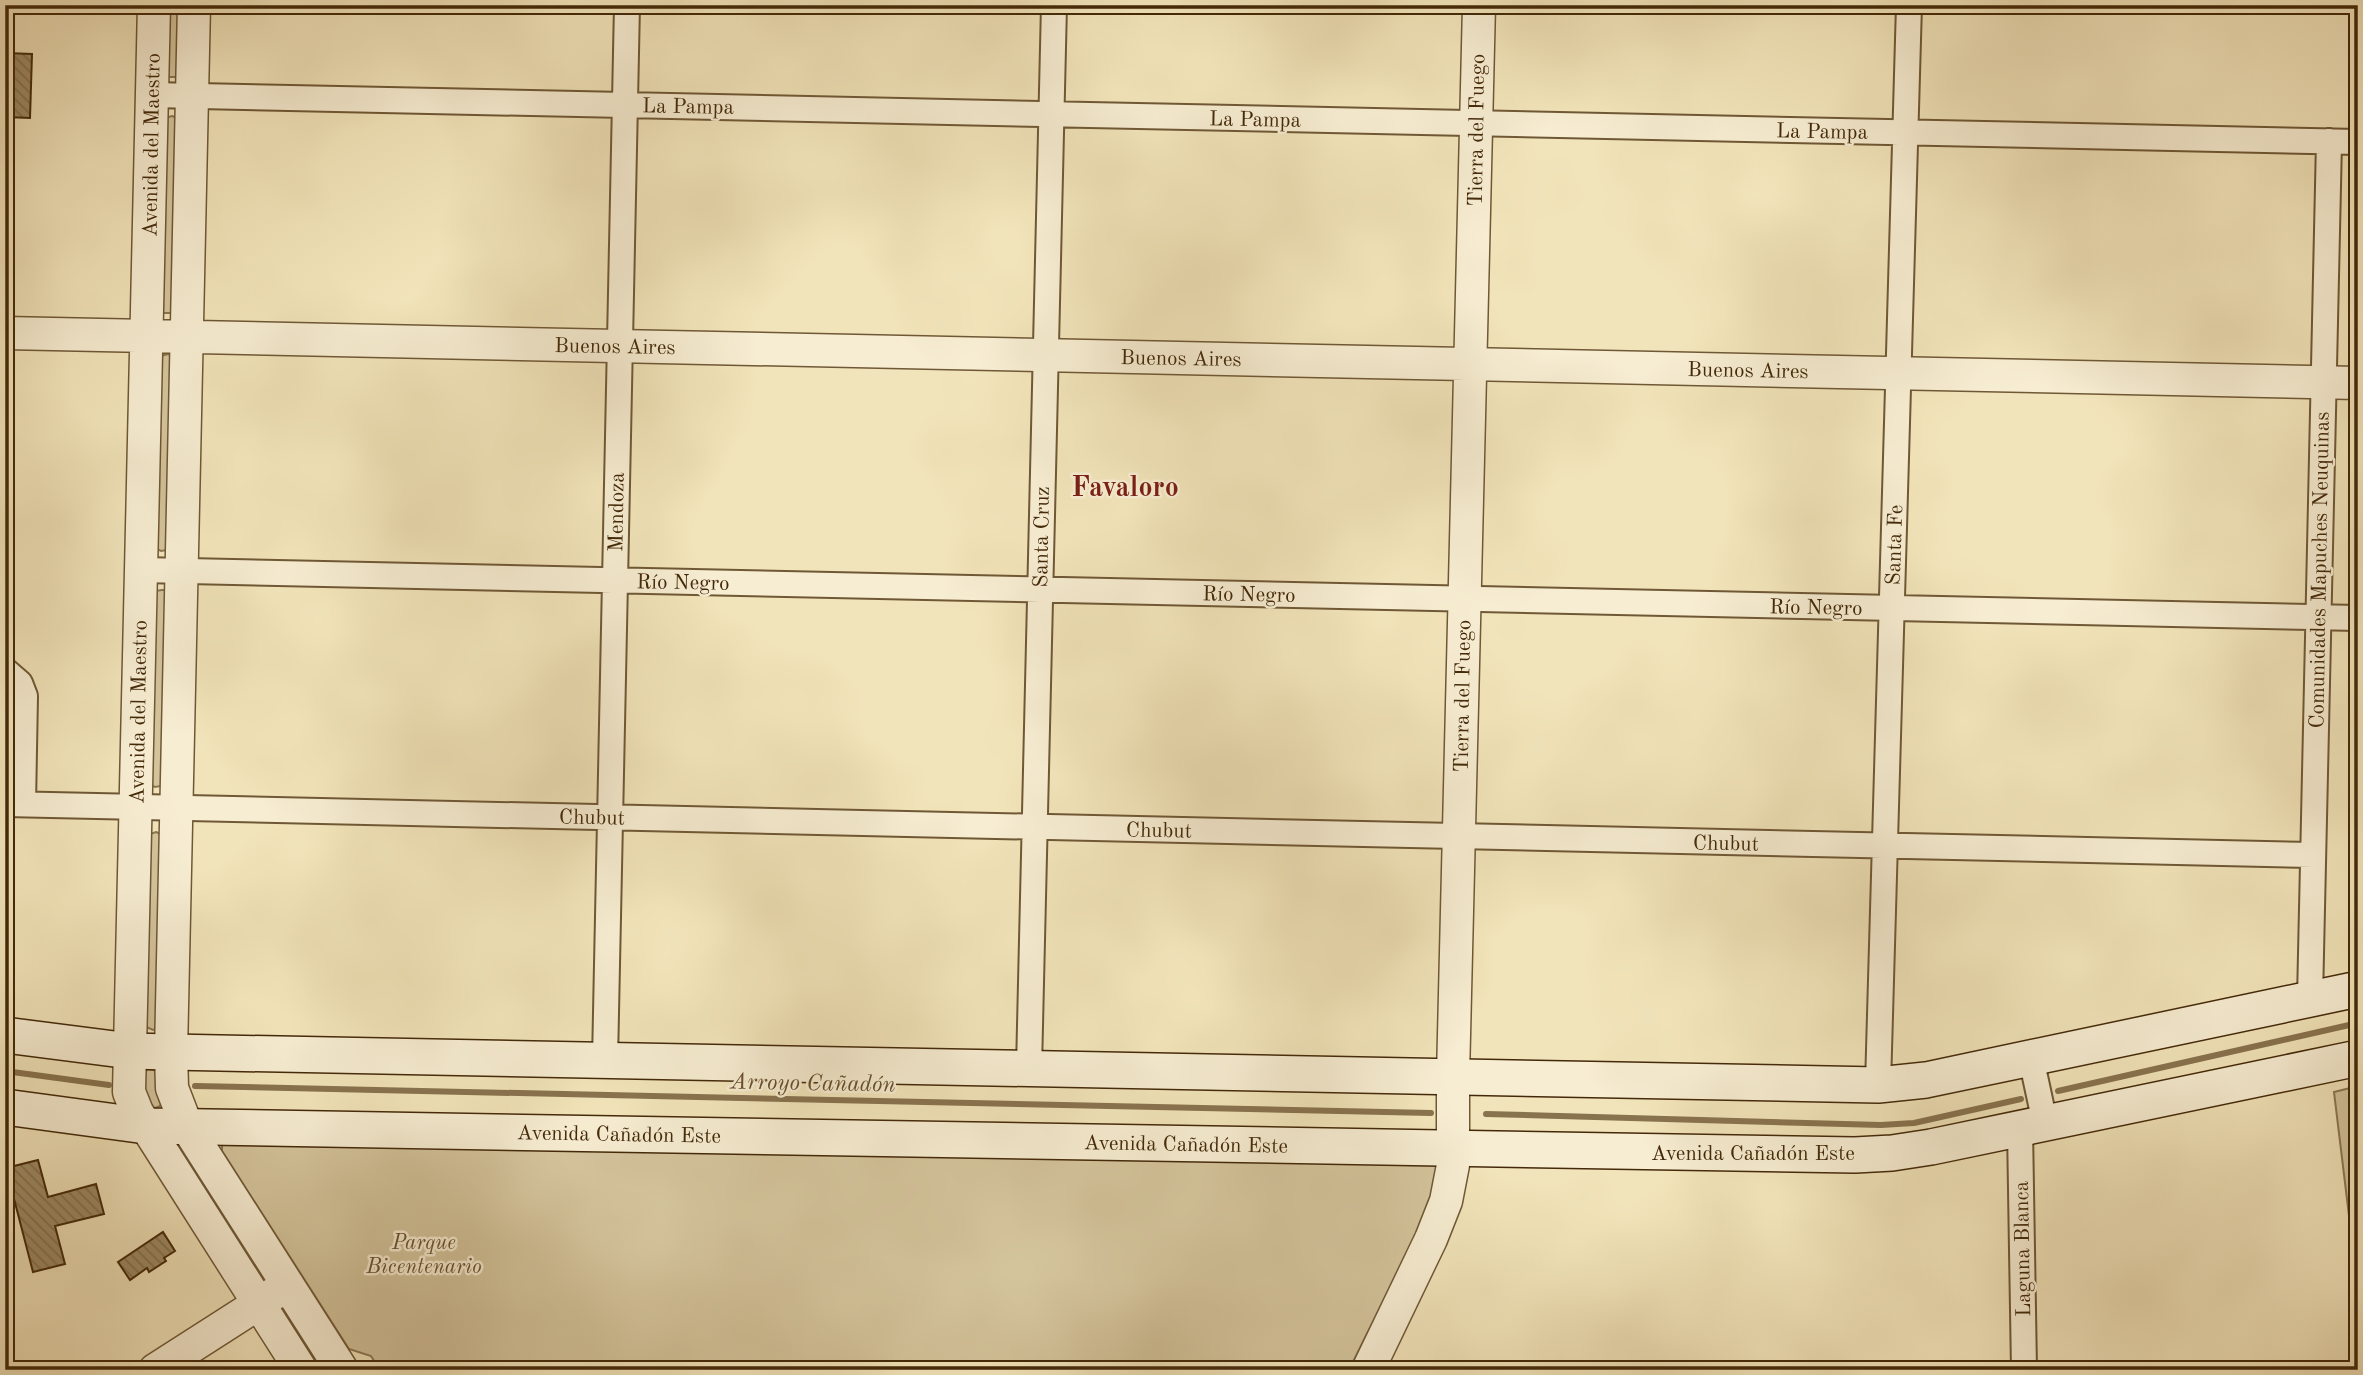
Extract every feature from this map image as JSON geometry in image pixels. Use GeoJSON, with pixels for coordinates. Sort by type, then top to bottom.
{"type":"FeatureCollection","features":[{"type":"Feature","properties":{"kind":"main road"},"geometry":{"type":"LineString","coordinates":[[5,1035],[130,1051],[1878,1084],[1926,1080],[2358,989]]}},
{"type":"Feature","properties":{"kind":"main road","name":"Avenida Cañadón Este"},"geometry":{"type":"LineString","coordinates":[[5,1107],[146,1126],[1855,1155],[1931,1147],[2358,1058]]}},
{"type":"Feature","properties":{"kind":"street","name":"Avenida del Maestro"},"geometry":{"type":"LineString","coordinates":[[154,5],[129,1091],[132,1102],[146,1126],[301,1370]]}},
{"type":"Feature","properties":{"kind":"street","name":"Avenida del Maestro"},"geometry":{"type":"LineString","coordinates":[[194,5],[172,1088],[187,1127],[342,1370]]}},
{"type":"Feature","properties":{"kind":"street","name":"Mendoza"},"geometry":{"type":"LineString","coordinates":[[605,1061],[627,5]]}},
{"type":"Feature","properties":{"kind":"street","name":"Santa Cruz"},"geometry":{"type":"LineString","coordinates":[[1029,1069],[1054,5]]}},
{"type":"Feature","properties":{"kind":"street","name":"Tierra del Fuego"},"geometry":{"type":"LineString","coordinates":[[1368,1370],[1439,1219],[1451,1182],[1454,1149],[1453,1076],[1479,5]]}},
{"type":"Feature","properties":{"kind":"street","name":"Santa Fe"},"geometry":{"type":"LineString","coordinates":[[1878,1084],[1909,5]]}},
{"type":"Feature","properties":{"kind":"street","name":"La Pampa"},"geometry":{"type":"LineString","coordinates":[[152,95],[2358,142]]}},
{"type":"Feature","properties":{"kind":"street","name":"Comunidades Mapuches Neuquinas"},"geometry":{"type":"LineString","coordinates":[[2310,999],[2329,141]]}},
{"type":"Feature","properties":{"kind":"street","name":"Buenos Aires"},"geometry":{"type":"LineString","coordinates":[[5,333],[2358,383]]}},
{"type":"Feature","properties":{"kind":"street","name":"Río Negro"},"geometry":{"type":"LineString","coordinates":[[141,570],[2358,618]]}},
{"type":"Feature","properties":{"kind":"street"},"geometry":{"type":"LineString","coordinates":[[5,670],[20,683],[25,696],[14,804]]}},
{"type":"Feature","properties":{"kind":"street","name":"Chubut"},"geometry":{"type":"LineString","coordinates":[[14,804],[2313,855]]}},
{"type":"Feature","properties":{"kind":"street","name":"Laguna Blanca"},"geometry":{"type":"LineString","coordinates":[[2024,1370],[2033,1126],[2031,1058]]}},
{"type":"Feature","properties":{"kind":"street"},"geometry":{"type":"LineString","coordinates":[[155,1370],[288,1285]]}},
{"type":"Feature","properties":{"kind":"green space"},"geometry":{"type":"Polygon","coordinates":[[[164,5],[184,5],[177,77],[168,77],[164,5]]]}},
{"type":"Feature","properties":{"kind":"green space"},"geometry":{"type":"Polygon","coordinates":[[[172,116],[179,119],[172,313],[162,313],[165,118],[172,116]]]}},
{"type":"Feature","properties":{"kind":"green space"},"geometry":{"type":"Polygon","coordinates":[[[171,355],[167,550],[161,551],[155,548],[161,356],[171,355]]]}},
{"type":"Feature","properties":{"kind":"green space"},"geometry":{"type":"Polygon","coordinates":[[[166,590],[161,786],[155,787],[150,784],[155,591],[166,590]]]}},
{"type":"Feature","properties":{"kind":"green space"},"geometry":{"type":"Polygon","coordinates":[[[156,832],[163,835],[158,1027],[153,1030],[144,1026],[150,834],[156,832]]]}},
{"type":"Feature","properties":{"kind":"green space"},"geometry":{"type":"Polygon","coordinates":[[[148,1069],[158,1071],[163,1102],[156,1108],[147,1106],[143,1074],[148,1069]]]}},
{"type":"Feature","properties":{"kind":"green space"},"geometry":{"type":"Polygon","coordinates":[[[2358,1086],[2358,1290],[2334,1092],[2358,1086]]]}},
{"type":"Feature","properties":{"kind":"green space","name":"Parque Bicentenario"},"geometry":{"type":"Polygon","coordinates":[[[222,1143],[1435,1163],[1439,1174],[1424,1219],[1349,1370],[380,1370],[371,1356],[349,1349],[222,1151],[222,1143]]]}},
{"type":"Feature","properties":{"kind":"green space"},"geometry":{"type":"Polygon","coordinates":[[[289,1314],[334,1370],[310,1370],[283,1318],[289,1314]]]}},
{"type":"Feature","properties":{"kind":"building"},"geometry":{"type":"Polygon","coordinates":[[[5,53],[32,54],[30,118],[5,117],[5,53]]]}},
{"type":"Feature","properties":{"kind":"building"},"geometry":{"type":"Polygon","coordinates":[[[38,1160],[48,1197],[96,1184],[104,1214],[55,1226],[65,1264],[33,1272],[6,1168],[38,1160]]]}},
{"type":"Feature","properties":{"kind":"building"},"geometry":{"type":"Polygon","coordinates":[[[163,1232],[175,1251],[164,1258],[166,1261],[149,1272],[147,1268],[130,1280],[118,1262],[163,1232]]]}},
{"type":"Feature","properties":{"kind":"waterway"},"geometry":{"type":"LineString","coordinates":[[2058,1091],[2358,1023]]}},
{"type":"Feature","properties":{"kind":"waterway","name":"Arroyo Cañadón"},"geometry":{"type":"LineString","coordinates":[[5,1071],[109,1085]]}},
{"type":"Feature","properties":{"kind":"waterway","name":"Arroyo Cañadón"},"geometry":{"type":"LineString","coordinates":[[195,1086],[1431,1113]]}},
{"type":"Feature","properties":{"kind":"waterway"},"geometry":{"type":"LineString","coordinates":[[1486,1114],[1881,1125],[1914,1123],[2021,1099]]}},
{"type":"Feature","properties":{"kind":"district","name":"Favaloro"},"geometry":{"type":"Point","coordinates":[1125,486]}}]}
